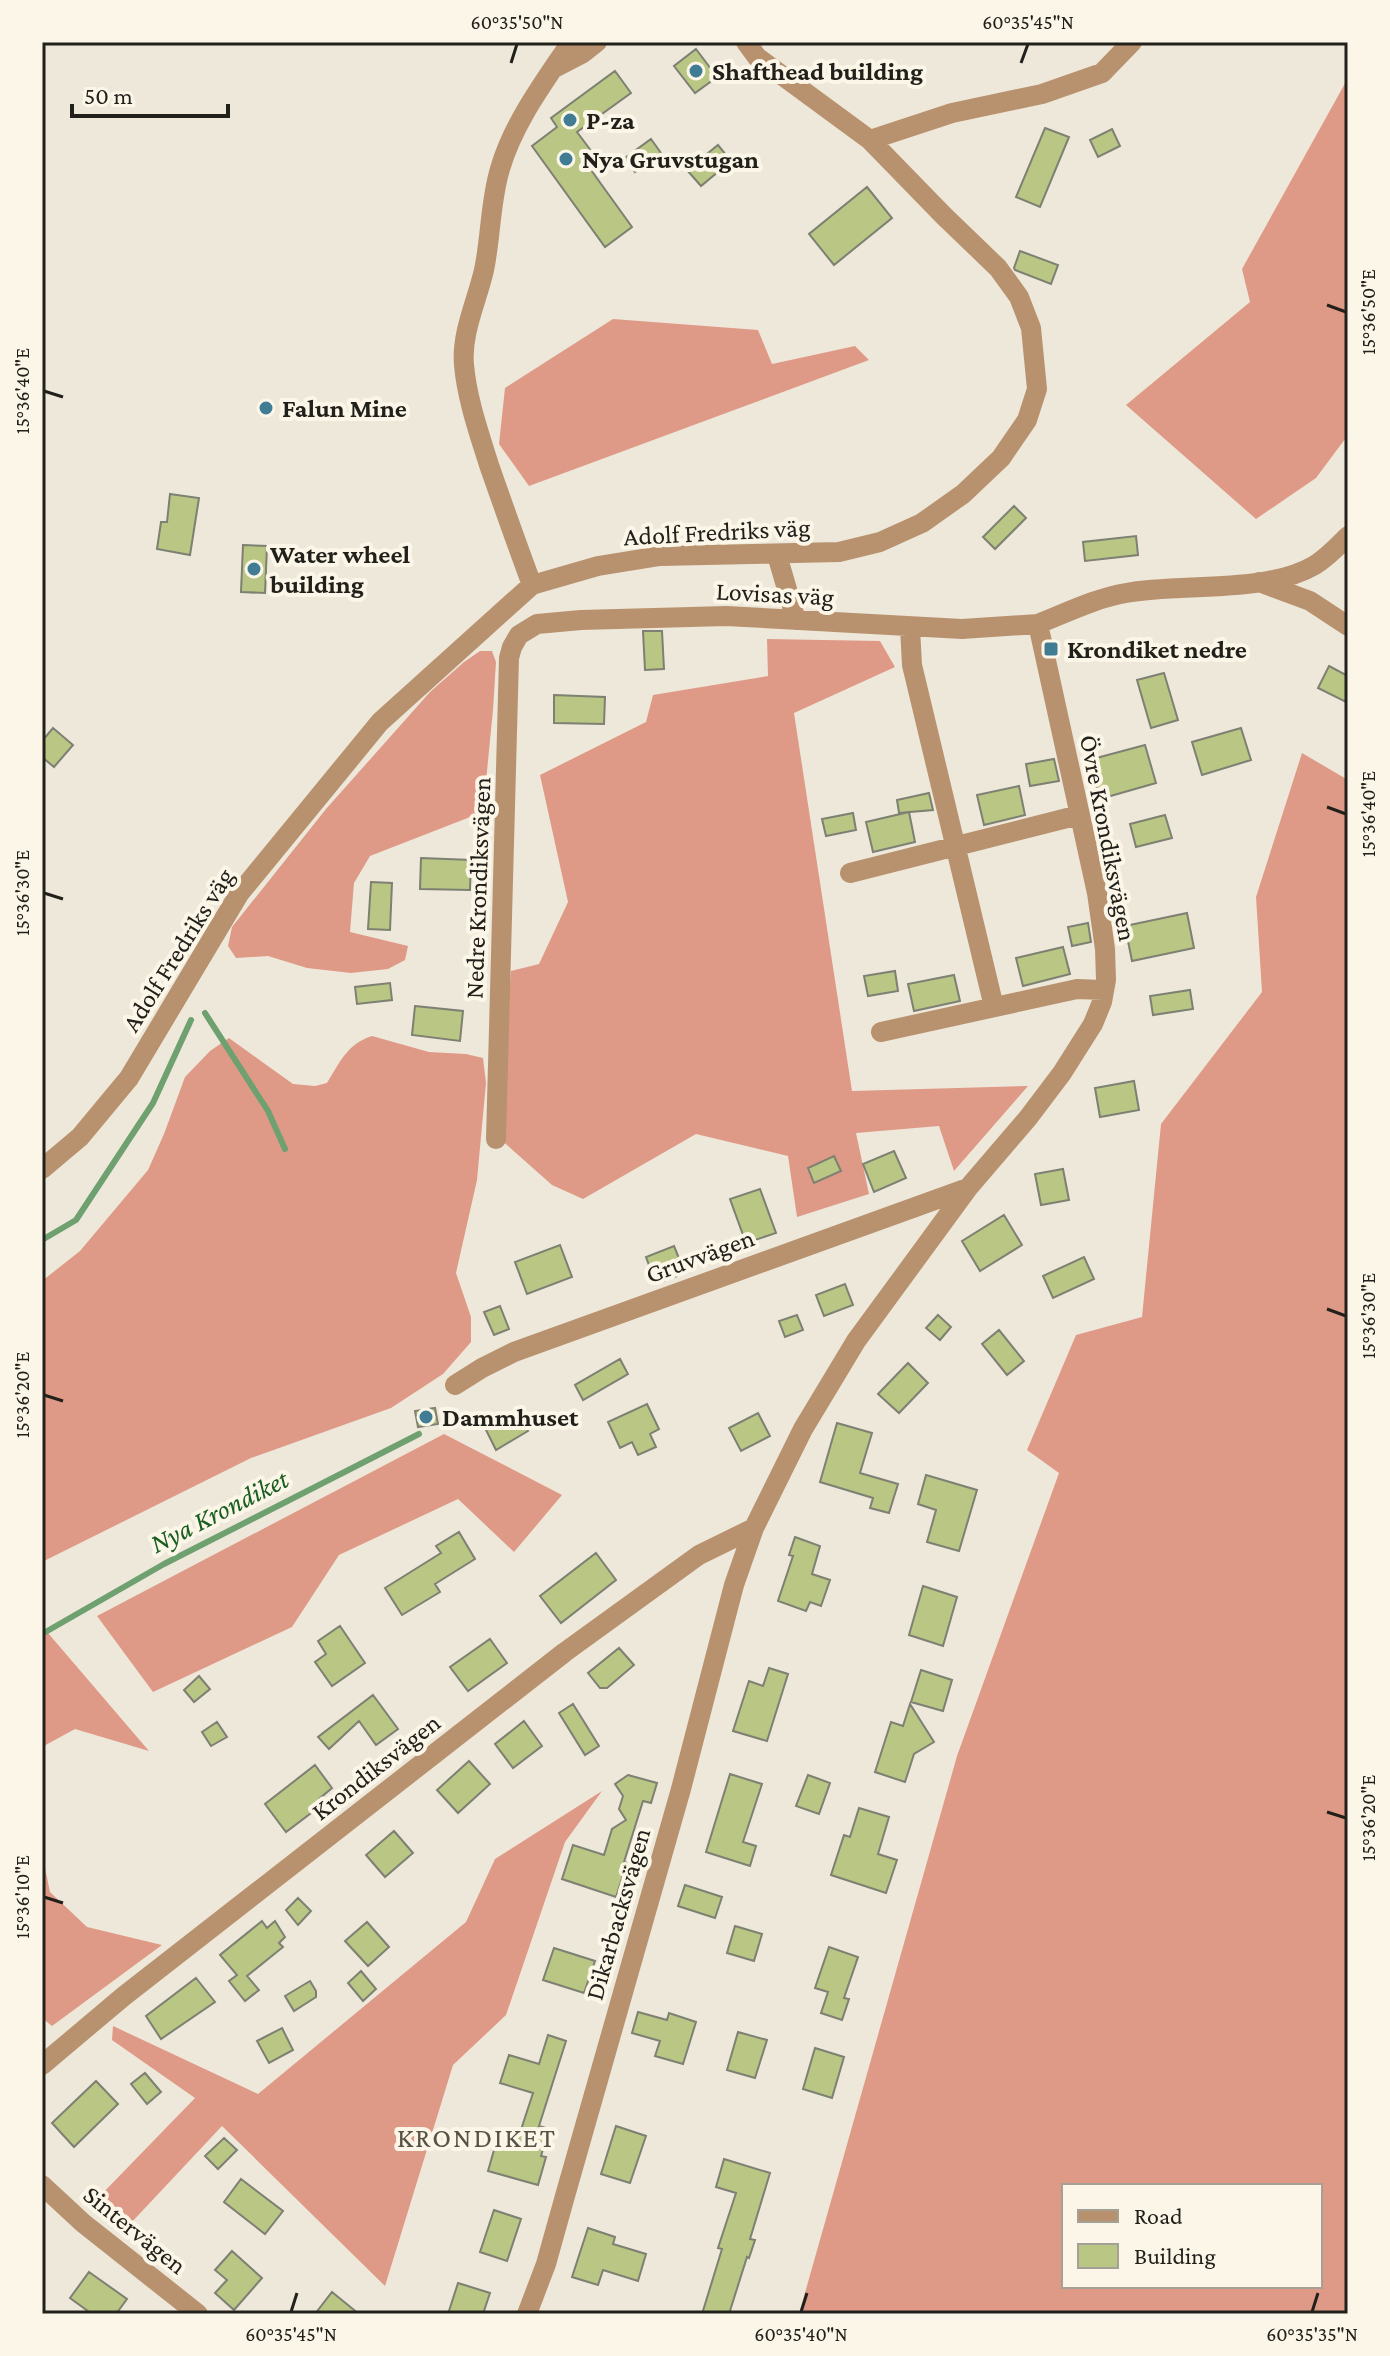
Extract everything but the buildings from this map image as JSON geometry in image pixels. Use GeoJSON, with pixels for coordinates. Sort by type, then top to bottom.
{"type":"FeatureCollection","features":[{"type":"Feature","properties":{"kind":"street"},"geometry":{"type":"LineString","coordinates":[[532,585],[476,423],[463,364],[465,338],[485,268],[492,204],[500,167],[517,129],[571,42]]}},
{"type":"Feature","properties":{"kind":"street"},"geometry":{"type":"LineString","coordinates":[[554,68],[597,42]]}},
{"type":"Feature","properties":{"kind":"street","name":"Adolf Fredriks väg"},"geometry":{"type":"LineString","coordinates":[[42,1169],[80,1137],[129,1078],[239,894],[380,722],[532,585],[598,566],[660,556],[839,552],[880,542],[922,523],[963,494],[1001,458],[1027,420],[1037,389],[1031,328],[1019,297],[998,268],[870,140],[757,57],[746,42]]}},
{"type":"Feature","properties":{"kind":"street"},"geometry":{"type":"LineString","coordinates":[[870,140],[952,113],[1042,94],[1102,73],[1132,42]]}},
{"type":"Feature","properties":{"kind":"street"},"geometry":{"type":"LineString","coordinates":[[1038,624],[1117,594],[1258,582],[1292,575],[1315,565],[1348,536]]}},
{"type":"Feature","properties":{"kind":"street"},"geometry":{"type":"LineString","coordinates":[[777,555],[796,620]]}},
{"type":"Feature","properties":{"kind":"street"},"geometry":{"type":"LineString","coordinates":[[1258,582],[1310,601],[1348,626]]}},
{"type":"Feature","properties":{"kind":"street","name":"Lovisas väg"},"geometry":{"type":"LineString","coordinates":[[515,639],[537,624],[633,617],[726,616],[962,629],[1038,624]]}},
{"type":"Feature","properties":{"kind":"street","name":"Övre Krondiksvägen"},"geometry":{"type":"LineString","coordinates":[[754,1528],[803,1429],[856,1341],[968,1188],[1028,1118],[1081,1046],[1102,1002],[1106,980],[1102,923],[1038,624]]}},
{"type":"Feature","properties":{"kind":"street"},"geometry":{"type":"LineString","coordinates":[[910,628],[912,665],[994,1007]]}},
{"type":"Feature","properties":{"kind":"street","name":"Nedre Krondiksvägen"},"geometry":{"type":"LineString","coordinates":[[496,1139],[509,658],[515,639]]}},
{"type":"Feature","properties":{"kind":"street"},"geometry":{"type":"LineString","coordinates":[[850,873],[1079,815]]}},
{"type":"Feature","properties":{"kind":"street"},"geometry":{"type":"LineString","coordinates":[[881,1032],[1077,989],[1103,990]]}},
{"type":"Feature","properties":{"kind":"street","name":"Gruvvägen"},"geometry":{"type":"LineString","coordinates":[[455,1385],[514,1352],[968,1188]]}},
{"type":"Feature","properties":{"kind":"street","name":"Krondiksvägen"},"geometry":{"type":"LineString","coordinates":[[42,2065],[136,1986],[565,1652],[699,1555],[754,1528]]}},
{"type":"Feature","properties":{"kind":"street","name":"Dikarbacksvägen"},"geometry":{"type":"LineString","coordinates":[[527,2314],[562,2210],[681,1789],[734,1585],[754,1528]]}},
{"type":"Feature","properties":{"kind":"street","name":"Sintervägen"},"geometry":{"type":"LineString","coordinates":[[42,2185],[83,2223],[198,2314]]}},
{"type":"Feature","properties":{"kind":"shaded area"},"geometry":{"type":"Polygon","coordinates":[[[1348,78],[1348,435],[1316,478],[1256,519],[1126,405],[1250,302],[1242,269],[1348,78]]]}},
{"type":"Feature","properties":{"kind":"shaded area"},"geometry":{"type":"Polygon","coordinates":[[[613,319],[758,330],[772,364],[855,346],[869,360],[529,486],[499,444],[505,388],[613,319]]]}},
{"type":"Feature","properties":{"kind":"shaded area"},"geometry":{"type":"Polygon","coordinates":[[[767,639],[880,641],[895,667],[794,713],[852,1091],[1028,1086],[954,1171],[939,1126],[856,1133],[869,1194],[797,1217],[788,1156],[696,1134],[583,1199],[552,1185],[498,1137],[511,971],[539,964],[568,902],[540,775],[646,722],[653,695],[768,676],[767,639]]]}},
{"type":"Feature","properties":{"kind":"shaded area"},"geometry":{"type":"Polygon","coordinates":[[[480,651],[492,651],[496,662],[483,812],[370,856],[354,883],[350,932],[408,946],[405,960],[388,969],[351,973],[307,968],[268,956],[236,958],[228,946],[232,927],[326,809],[430,692],[480,651]]]}},
{"type":"Feature","properties":{"kind":"shaded area"},"geometry":{"type":"Polygon","coordinates":[[[1302,753],[1348,780],[1348,2314],[799,2314],[957,1756],[1059,1473],[1027,1450],[1076,1335],[1142,1317],[1161,1124],[1262,992],[1256,897],[1302,753]]]}},
{"type":"Feature","properties":{"kind":"shaded area"},"geometry":{"type":"Polygon","coordinates":[[[372,1036],[429,1052],[483,1058],[486,1083],[477,1180],[456,1273],[471,1317],[471,1342],[443,1374],[391,1408],[251,1458],[42,1562],[42,1281],[80,1251],[148,1170],[185,1077],[210,1051],[229,1038],[293,1084],[315,1086],[327,1083],[350,1049],[372,1036]]]}},
{"type":"Feature","properties":{"kind":"shaded area"},"geometry":{"type":"Polygon","coordinates":[[[444,1434],[562,1495],[514,1552],[458,1499],[339,1555],[292,1627],[153,1692],[97,1616],[444,1434]]]}},
{"type":"Feature","properties":{"kind":"shaded area"},"geometry":{"type":"Polygon","coordinates":[[[42,1626],[149,1751],[75,1729],[42,1747],[42,1626]]]}},
{"type":"Feature","properties":{"kind":"shaded area"},"geometry":{"type":"Polygon","coordinates":[[[602,1791],[565,1842],[506,2015],[453,2065],[385,2286],[222,2126],[130,2224],[98,2198],[195,2098],[112,2040],[113,2026],[258,2094],[466,1922],[495,1859],[602,1791]]]}},
{"type":"Feature","properties":{"kind":"shaded area"},"geometry":{"type":"Polygon","coordinates":[[[42,1853],[50,1892],[87,1927],[162,1945],[52,2026],[42,2018],[42,1853]]]}},
{"type":"Feature","properties":{"kind":"waterway"},"geometry":{"type":"LineString","coordinates":[[205,1013],[268,1111],[285,1149]]}},
{"type":"Feature","properties":{"kind":"waterway"},"geometry":{"type":"LineString","coordinates":[[42,1240],[76,1220],[153,1103],[191,1020]]}},
{"type":"Feature","properties":{"kind":"waterway","name":"Nya Krondiket"},"geometry":{"type":"LineString","coordinates":[[42,1634],[164,1564],[419,1434]]}},
{"type":"Feature","properties":{"kind":"place","name":"Shafthead building"},"geometry":{"type":"Point","coordinates":[696,71]}},
{"type":"Feature","properties":{"kind":"place","name":"P-za"},"geometry":{"type":"Point","coordinates":[570,120]}},
{"type":"Feature","properties":{"kind":"place","name":"Nya Gruvstugan"},"geometry":{"type":"Point","coordinates":[566,159]}},
{"type":"Feature","properties":{"kind":"place","name":"Falun Mine"},"geometry":{"type":"Point","coordinates":[266,408]}},
{"type":"Feature","properties":{"kind":"place","name":"Water wheel building"},"geometry":{"type":"Point","coordinates":[254,569]}},
{"type":"Feature","properties":{"kind":"place","name":"Krondiket nedre"},"geometry":{"type":"Point","coordinates":[1051,649]}},
{"type":"Feature","properties":{"kind":"place","name":"Dammhuset"},"geometry":{"type":"Point","coordinates":[426,1417]}},
{"type":"Feature","properties":{"kind":"district","name":"KRONDIKET"},"geometry":{"type":"Point","coordinates":[477,2137]}}]}
